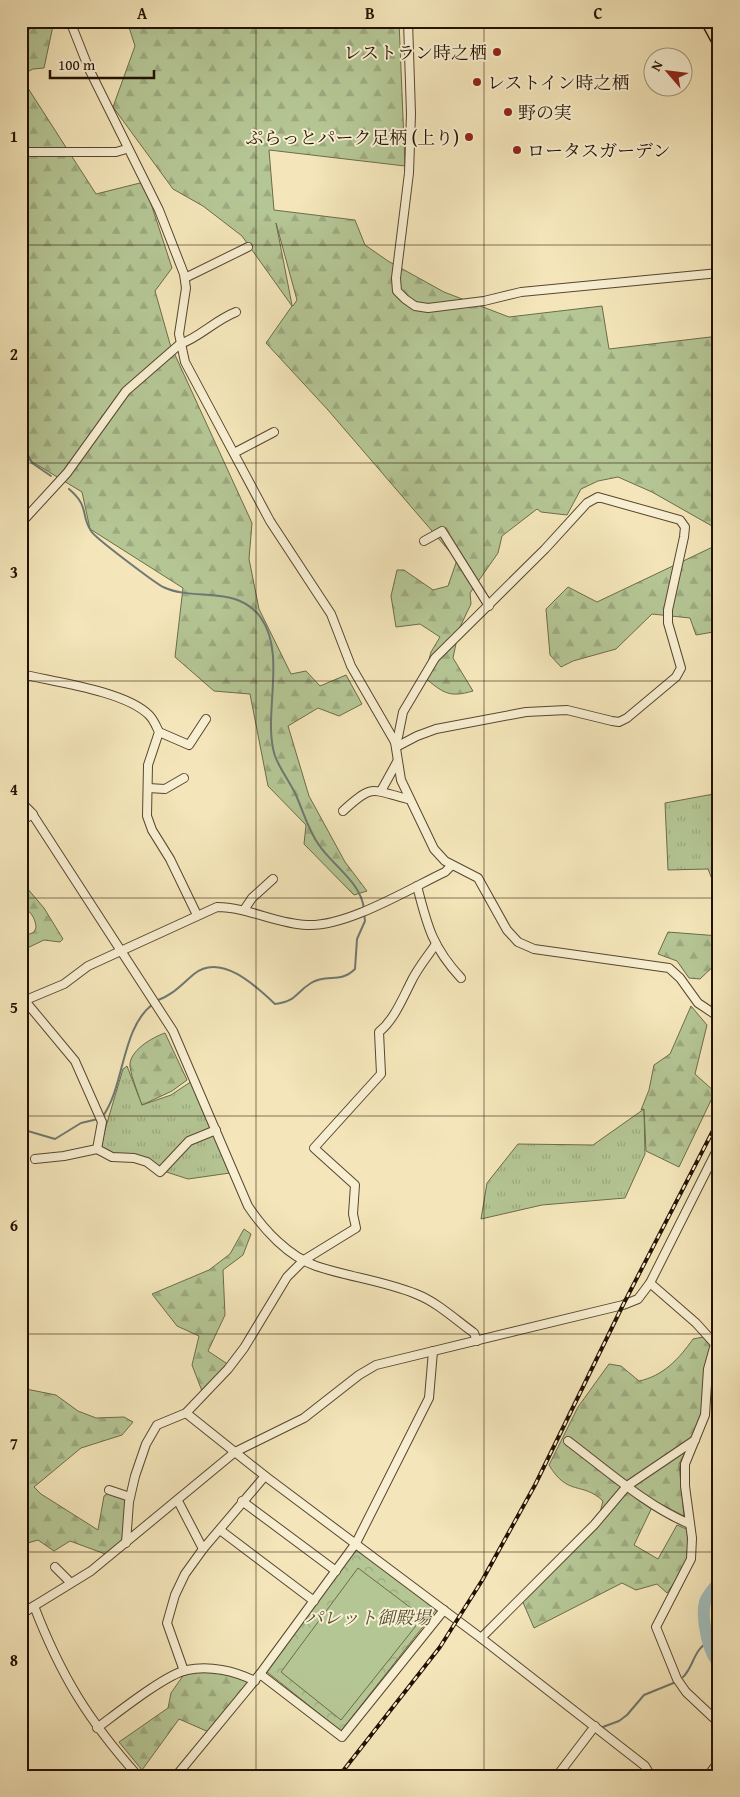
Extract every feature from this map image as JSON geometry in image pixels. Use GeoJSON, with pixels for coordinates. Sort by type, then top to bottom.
{"type":"FeatureCollection","features":[{"type":"Feature","properties":{"kind":"highway"},"geometry":{"type":"LineString","coordinates":[[708,21],[719,43]]}},
{"type":"Feature","properties":{"kind":"street"},"geometry":{"type":"LineString","coordinates":[[21,31],[31,21]]}},
{"type":"Feature","properties":{"kind":"street"},"geometry":{"type":"LineString","coordinates":[[70,21],[89,69],[159,210],[185,278],[186,288],[179,334],[185,362],[280,536],[324,602],[337,628],[355,675],[395,745],[401,780],[408,799],[439,857],[478,878],[507,930],[518,942],[534,949],[669,968],[680,978],[698,1003],[719,1017]]}},
{"type":"Feature","properties":{"kind":"street"},"geometry":{"type":"LineString","coordinates":[[408,21],[411,114],[409,173],[396,278],[397,291],[405,299],[415,306],[434,308],[484,301],[521,292],[719,273]]}},
{"type":"Feature","properties":{"kind":"street"},"geometry":{"type":"LineString","coordinates":[[21,152],[116,152],[123,150]]}},
{"type":"Feature","properties":{"kind":"street"},"geometry":{"type":"LineString","coordinates":[[185,278],[248,247]]}},
{"type":"Feature","properties":{"kind":"street"},"geometry":{"type":"LineString","coordinates":[[21,523],[67,473],[126,391],[180,344],[222,317],[236,312]]}},
{"type":"Feature","properties":{"kind":"street"},"geometry":{"type":"LineString","coordinates":[[234,453],[274,432]]}},
{"type":"Feature","properties":{"kind":"street"},"geometry":{"type":"LineString","coordinates":[[598,497],[680,520],[685,527],[668,610],[668,623],[682,668],[676,677],[627,718],[619,722],[567,710],[526,712],[436,730],[395,745],[403,712],[435,658],[489,606],[587,503],[598,497]]}},
{"type":"Feature","properties":{"kind":"street"},"geometry":{"type":"LineString","coordinates":[[424,541],[442,531],[489,606]]}},
{"type":"Feature","properties":{"kind":"street"},"geometry":{"type":"LineString","coordinates":[[21,674],[126,700],[148,715],[160,732],[189,745],[206,719]]}},
{"type":"Feature","properties":{"kind":"street"},"geometry":{"type":"LineString","coordinates":[[160,732],[148,765],[148,816],[152,830],[170,859],[197,915]]}},
{"type":"Feature","properties":{"kind":"street"},"geometry":{"type":"LineString","coordinates":[[381,791],[398,760]]}},
{"type":"Feature","properties":{"kind":"street"},"geometry":{"type":"LineString","coordinates":[[148,788],[165,789],[184,778]]}},
{"type":"Feature","properties":{"kind":"street"},"geometry":{"type":"LineString","coordinates":[[343,811],[367,791],[381,791],[408,799]]}},
{"type":"Feature","properties":{"kind":"street"},"geometry":{"type":"LineString","coordinates":[[21,802],[33,814],[173,1031],[248,1206],[258,1220],[286,1248],[304,1260],[316,1266],[392,1285],[419,1295],[474,1333],[477,1341]]}},
{"type":"Feature","properties":{"kind":"street"},"geometry":{"type":"LineString","coordinates":[[21,821],[33,814]]}},
{"type":"Feature","properties":{"kind":"street"},"geometry":{"type":"LineString","coordinates":[[97,1149],[102,1122],[75,1061],[22,1000],[64,984],[88,966],[217,906],[234,907],[288,923],[309,926],[372,909],[445,872],[452,865]]}},
{"type":"Feature","properties":{"kind":"street"},"geometry":{"type":"LineString","coordinates":[[244,910],[252,898],[273,879]]}},
{"type":"Feature","properties":{"kind":"street"},"geometry":{"type":"LineString","coordinates":[[417,886],[428,930],[444,960],[461,978]]}},
{"type":"Feature","properties":{"kind":"street"},"geometry":{"type":"LineString","coordinates":[[126,1543],[130,1497],[146,1444],[157,1425],[186,1413],[228,1369],[244,1348],[287,1277],[304,1260],[356,1228],[353,1214],[355,1185],[314,1148],[381,1074],[378,1032],[387,1026],[395,1009],[405,997],[417,971],[436,944]]}},
{"type":"Feature","properties":{"kind":"street"},"geometry":{"type":"LineString","coordinates":[[35,1159],[64,1156],[97,1149],[112,1157],[136,1158],[147,1162],[160,1172],[189,1141],[216,1130]]}},
{"type":"Feature","properties":{"kind":"street"},"geometry":{"type":"LineString","coordinates":[[28,1610],[91,1571],[235,1452],[304,1418],[359,1375],[376,1365],[632,1303],[638,1299],[650,1283],[719,1146]]}},
{"type":"Feature","properties":{"kind":"street"},"geometry":{"type":"LineString","coordinates":[[650,1283],[696,1323],[714,1343]]}},
{"type":"Feature","properties":{"kind":"street"},"geometry":{"type":"LineString","coordinates":[[719,1333],[714,1343],[708,1369],[706,1415],[685,1464],[685,1486],[692,1538],[691,1559],[656,1627],[677,1679],[686,1692],[719,1723]]}},
{"type":"Feature","properties":{"kind":"street"},"geometry":{"type":"LineString","coordinates":[[176,1776],[257,1678],[356,1543],[429,1398],[433,1351]]}},
{"type":"Feature","properties":{"kind":"street"},"geometry":{"type":"LineString","coordinates":[[186,1413],[265,1476],[356,1543],[595,1726],[645,1766],[651,1776]]}},
{"type":"Feature","properties":{"kind":"street"},"geometry":{"type":"LineString","coordinates":[[481,1638],[594,1525],[627,1486],[696,1440]]}},
{"type":"Feature","properties":{"kind":"street"},"geometry":{"type":"LineString","coordinates":[[568,1441],[627,1486],[680,1520],[690,1524]]}},
{"type":"Feature","properties":{"kind":"street"},"geometry":{"type":"LineString","coordinates":[[184,1671],[167,1623],[185,1574],[242,1501],[265,1476]]}},
{"type":"Feature","properties":{"kind":"street"},"geometry":{"type":"LineString","coordinates":[[109,1490],[130,1497]]}},
{"type":"Feature","properties":{"kind":"street"},"geometry":{"type":"LineString","coordinates":[[178,1501],[203,1549]]}},
{"type":"Feature","properties":{"kind":"street"},"geometry":{"type":"LineString","coordinates":[[242,1501],[336,1571]]}},
{"type":"Feature","properties":{"kind":"street"},"geometry":{"type":"LineString","coordinates":[[220,1530],[314,1601]]}},
{"type":"Feature","properties":{"kind":"street"},"geometry":{"type":"LineString","coordinates":[[55,1567],[71,1583]]}},
{"type":"Feature","properties":{"kind":"street"},"geometry":{"type":"LineString","coordinates":[[21,1599],[97,1728],[138,1776]]}},
{"type":"Feature","properties":{"kind":"street"},"geometry":{"type":"LineString","coordinates":[[97,1728],[172,1676],[184,1671],[222,1670],[257,1678],[342,1737],[444,1610]]}},
{"type":"Feature","properties":{"kind":"street"},"geometry":{"type":"LineString","coordinates":[[557,1776],[595,1726]]}},
{"type":"Feature","properties":{"kind":"street"},"geometry":{"type":"LineString","coordinates":[[708,1776],[719,1761]]}},
{"type":"Feature","properties":{"kind":"green space"},"geometry":{"type":"Polygon","coordinates":[[[21,21],[54,21],[44,68],[33,69],[25,73],[24,82],[96,194],[144,182],[172,268],[155,291],[170,344],[252,523],[249,559],[259,609],[291,674],[306,671],[320,686],[346,675],[362,704],[339,716],[318,708],[288,726],[309,796],[345,862],[367,891],[354,895],[304,844],[306,825],[268,786],[250,694],[214,691],[175,657],[183,588],[90,529],[82,492],[21,455],[21,21]]]}},
{"type":"Feature","properties":{"kind":"green space"},"geometry":{"type":"Polygon","coordinates":[[[127,21],[399,21],[405,166],[269,150],[274,210],[355,220],[365,245],[388,261],[444,292],[509,317],[602,306],[609,349],[719,336],[719,530],[652,492],[618,477],[598,481],[581,489],[567,515],[541,512],[537,509],[502,536],[498,553],[470,593],[471,604],[459,629],[453,658],[473,691],[458,694],[447,693],[424,677],[431,652],[440,637],[420,624],[396,627],[391,596],[397,570],[404,570],[433,590],[448,586],[457,560],[328,410],[266,343],[292,306],[242,236],[203,206],[173,189],[113,107],[135,46],[127,21]],[[276,223],[293,306],[297,300],[276,223]]]}},
{"type":"Feature","properties":{"kind":"green space"},"geometry":{"type":"Polygon","coordinates":[[[719,544],[719,631],[696,635],[690,618],[652,614],[616,649],[573,661],[561,667],[550,655],[546,609],[568,587],[597,602],[719,544]]]}},
{"type":"Feature","properties":{"kind":"green space"},"geometry":{"type":"Polygon","coordinates":[[[719,793],[719,897],[708,869],[668,870],[665,803],[719,793]]]}},
{"type":"Feature","properties":{"kind":"green space"},"geometry":{"type":"Polygon","coordinates":[[[21,881],[44,908],[63,939],[60,942],[44,940],[21,951],[21,938],[34,932],[36,928],[32,915],[21,907],[21,881]]]}},
{"type":"Feature","properties":{"kind":"green space"},"geometry":{"type":"Polygon","coordinates":[[[668,932],[719,936],[719,961],[700,979],[689,978],[677,961],[658,954],[668,932]]]}},
{"type":"Feature","properties":{"kind":"green space"},"geometry":{"type":"Polygon","coordinates":[[[691,1006],[707,1025],[695,1074],[715,1092],[679,1167],[646,1151],[644,1109],[641,1110],[649,1090],[654,1065],[670,1054],[691,1006]]]}},
{"type":"Feature","properties":{"kind":"green space"},"geometry":{"type":"Polygon","coordinates":[[[165,1033],[187,1080],[172,1091],[142,1105],[132,1076],[130,1061],[142,1045],[165,1033]]]}},
{"type":"Feature","properties":{"kind":"green space"},"geometry":{"type":"Polygon","coordinates":[[[127,1066],[142,1105],[171,1095],[192,1081],[230,1173],[188,1179],[99,1150],[123,1069],[127,1066]]]}},
{"type":"Feature","properties":{"kind":"green space"},"geometry":{"type":"Polygon","coordinates":[[[644,1109],[645,1154],[625,1198],[542,1205],[481,1219],[487,1183],[518,1144],[593,1145],[644,1109]]]}},
{"type":"Feature","properties":{"kind":"green space"},"geometry":{"type":"Polygon","coordinates":[[[244,1229],[251,1234],[243,1255],[223,1270],[225,1315],[208,1351],[229,1365],[202,1391],[192,1365],[199,1336],[177,1326],[152,1294],[209,1270],[230,1254],[244,1229]]]}},
{"type":"Feature","properties":{"kind":"green space"},"geometry":{"type":"Polygon","coordinates":[[[703,1337],[711,1346],[703,1408],[690,1443],[679,1464],[684,1516],[655,1501],[634,1545],[658,1559],[677,1525],[689,1530],[688,1563],[667,1593],[657,1584],[636,1590],[622,1583],[534,1628],[522,1600],[596,1528],[603,1501],[588,1491],[562,1481],[549,1465],[578,1407],[609,1364],[621,1366],[639,1381],[648,1379],[670,1366],[693,1339],[703,1337]]]}},
{"type":"Feature","properties":{"kind":"green space"},"geometry":{"type":"Polygon","coordinates":[[[21,1388],[56,1395],[78,1411],[96,1418],[124,1417],[133,1422],[122,1435],[81,1448],[34,1487],[41,1494],[98,1530],[104,1496],[112,1490],[127,1495],[122,1540],[108,1555],[70,1541],[54,1551],[38,1540],[21,1545],[21,1388]]]}},
{"type":"Feature","properties":{"kind":"green space","name":"パレット御殿場"},"geometry":{"type":"Polygon","coordinates":[[[358,1544],[440,1605],[341,1731],[267,1672],[358,1544]]]}},
{"type":"Feature","properties":{"kind":"green space","name":"パレット御殿場"},"geometry":{"type":"Polygon","coordinates":[[[358,1568],[423,1617],[341,1720],[281,1672],[358,1568]]]}},
{"type":"Feature","properties":{"kind":"green space"},"geometry":{"type":"Polygon","coordinates":[[[187,1670],[231,1672],[255,1681],[211,1733],[179,1719],[142,1770],[119,1742],[168,1708],[171,1693],[187,1670]]]}},
{"type":"Feature","properties":{"kind":"waterway"},"geometry":{"type":"LineString","coordinates":[[21,441],[32,463],[51,476]]}},
{"type":"Feature","properties":{"kind":"waterway"},"geometry":{"type":"LineString","coordinates":[[69,489],[80,501],[91,531],[125,560],[157,583],[175,591],[215,595],[240,601],[261,618],[269,633],[272,650],[271,723],[275,756],[295,793],[315,839],[325,853],[352,882],[362,899],[364,909]]}},
{"type":"Feature","properties":{"kind":"waterway"},"geometry":{"type":"LineString","coordinates":[[156,1001],[172,993],[204,968],[216,967],[238,974],[259,989],[275,1004],[288,1001],[317,980],[344,976],[355,969],[357,939],[365,921],[364,913]]}},
{"type":"Feature","properties":{"kind":"waterway"},"geometry":{"type":"LineString","coordinates":[[103,1116],[116,1089],[135,1027],[143,1014],[153,1004]]}},
{"type":"Feature","properties":{"kind":"waterway"},"geometry":{"type":"LineString","coordinates":[[21,1129],[55,1139],[81,1123],[98,1119]]}},
{"type":"Feature","properties":{"kind":"waterway"},"geometry":{"type":"LineString","coordinates":[[719,1582],[706,1599],[704,1608],[706,1634],[712,1652],[719,1663]]}},
{"type":"Feature","properties":{"kind":"waterway"},"geometry":{"type":"LineString","coordinates":[[683,1677],[700,1649],[709,1642]]}},
{"type":"Feature","properties":{"kind":"waterway"},"geometry":{"type":"LineString","coordinates":[[600,1728],[619,1721],[627,1715],[644,1695],[676,1682]]}},
{"type":"Feature","properties":{"kind":"railway"},"geometry":{"type":"LineString","coordinates":[[339,1776],[440,1647],[483,1579],[535,1485],[623,1305],[719,1119]]}},
{"type":"Feature","properties":{"kind":"place","name":"レストラン時之栖"},"geometry":{"type":"Point","coordinates":[497,52]}},
{"type":"Feature","properties":{"kind":"place","name":"レストイン時之栖"},"geometry":{"type":"Point","coordinates":[477,82]}},
{"type":"Feature","properties":{"kind":"place","name":"野の実"},"geometry":{"type":"Point","coordinates":[508,112]}},
{"type":"Feature","properties":{"kind":"place","name":"ぷらっとパーク足柄 (上り)"},"geometry":{"type":"Point","coordinates":[469,137]}},
{"type":"Feature","properties":{"kind":"place","name":"ロータスガーデン"},"geometry":{"type":"Point","coordinates":[517,150]}}]}
